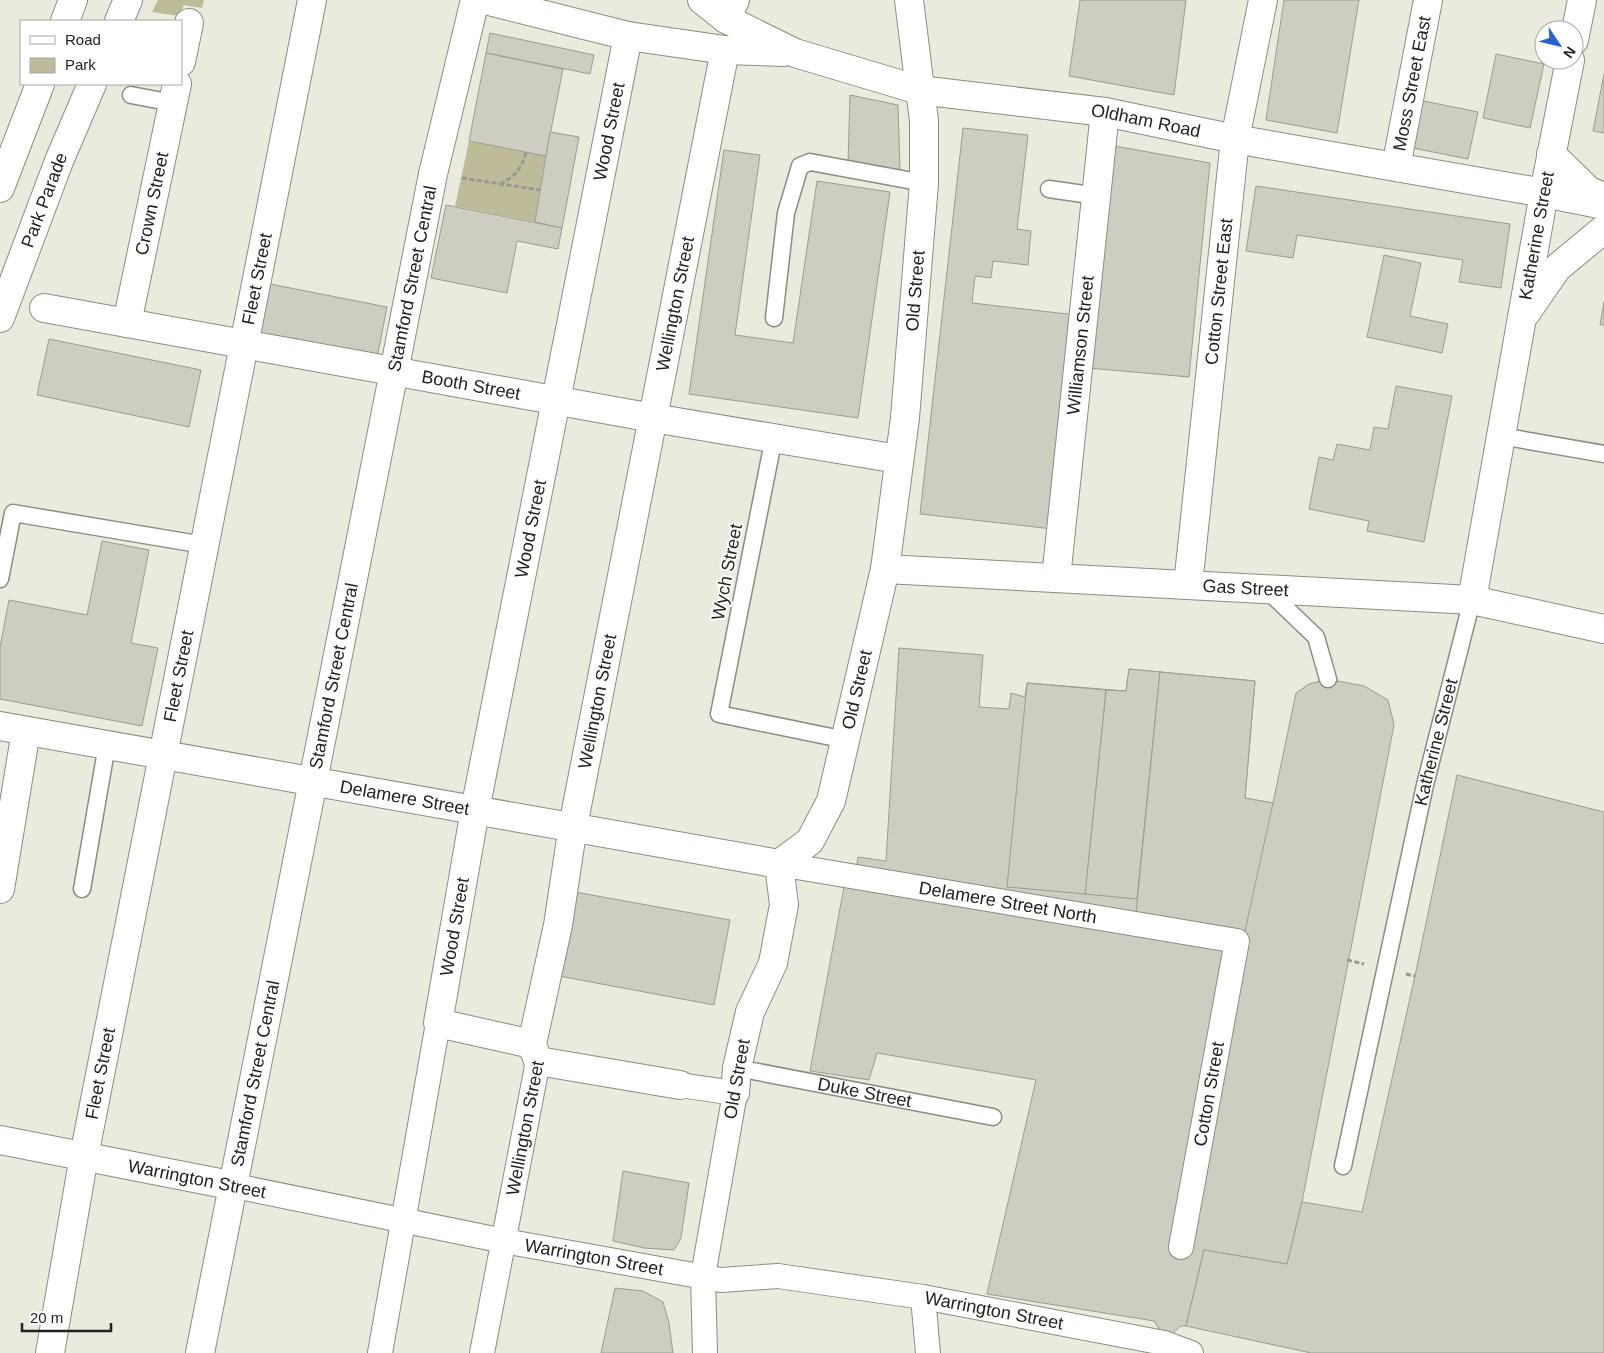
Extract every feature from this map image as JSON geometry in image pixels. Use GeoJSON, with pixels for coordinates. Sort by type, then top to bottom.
{"type":"FeatureCollection","features":[{"type":"Feature","properties":{"kind":"main road"},"geometry":{"type":"LineString","coordinates":[[65,20],[73,0]]}},
{"type":"Feature","properties":{"kind":"main road"},"geometry":{"type":"LineString","coordinates":[[119,20],[128,0]]}},
{"type":"Feature","properties":{"kind":"main road","name":"Stamford Street Central"},"geometry":{"type":"LineString","coordinates":[[200,1353],[235,1186],[434,174],[475,0]]}},
{"type":"Feature","properties":{"kind":"main road"},"geometry":{"type":"LineString","coordinates":[[485,0],[628,36],[725,50],[795,53]]}},
{"type":"Feature","properties":{"kind":"main road","name":"Oldham Road"},"geometry":{"type":"LineString","coordinates":[[702,0],[731,10],[795,53],[919,90],[1105,112],[1235,139],[1604,205]]}},
{"type":"Feature","properties":{"kind":"main road","name":"Old Street"},"geometry":{"type":"LineString","coordinates":[[736,1081],[750,1012],[773,962],[784,905],[779,864],[810,841],[832,801],[885,568],[898,458],[905,418],[924,183],[924,121],[909,0]]}},
{"type":"Feature","properties":{"kind":"main road","name":"Cotton Street East"},"geometry":{"type":"LineString","coordinates":[[1188,585],[1235,139],[1263,0]]}},
{"type":"Feature","properties":{"kind":"main road","name":"Moss Street East"},"geometry":{"type":"LineString","coordinates":[[1396,167],[1428,0]]}},
{"type":"Feature","properties":{"kind":"main road"},"geometry":{"type":"LineString","coordinates":[[1578,20],[1582,0]]}},
{"type":"Feature","properties":{"kind":"main road","name":"Fleet Street"},"geometry":{"type":"LineString","coordinates":[[50,1353],[84,1156],[312,7]]}},
{"type":"Feature","properties":{"kind":"main road"},"geometry":{"type":"LineString","coordinates":[[182,57],[189,23]]}},
{"type":"Feature","properties":{"kind":"main road","name":"Wood Street"},"geometry":{"type":"LineString","coordinates":[[438,1023],[475,810],[628,36]]}},
{"type":"Feature","properties":{"kind":"main road","name":"Wellington Street"},"geometry":{"type":"LineString","coordinates":[[535,1052],[558,925],[573,826],[725,50]]}},
{"type":"Feature","properties":{"kind":"main road","name":"Katherine Street"},"geometry":{"type":"LineString","coordinates":[[1472,600],[1521,319],[1568,70]]}},
{"type":"Feature","properties":{"kind":"main road"},"geometry":{"type":"LineString","coordinates":[[0,188],[40,85]]}},
{"type":"Feature","properties":{"kind":"main road","name":"Park Parade"},"geometry":{"type":"LineString","coordinates":[[0,318],[58,162],[92,85]]}},
{"type":"Feature","properties":{"kind":"main road","name":"Crown Street"},"geometry":{"type":"LineString","coordinates":[[127,323],[175,93]]}},
{"type":"Feature","properties":{"kind":"main road","name":"Williamson Street"},"geometry":{"type":"LineString","coordinates":[[1056,578],[1105,112]]}},
{"type":"Feature","properties":{"kind":"main road","name":"Katherine Street"},"geometry":{"type":"LineString","coordinates":[[1551,154],[1589,191],[1604,198]]}},
{"type":"Feature","properties":{"kind":"main road","name":"Katherine Street"},"geometry":{"type":"LineString","coordinates":[[1521,319],[1557,268],[1604,229]]}},
{"type":"Feature","properties":{"kind":"main road","name":"Booth Street"},"geometry":{"type":"LineString","coordinates":[[44,308],[653,418],[898,458]]}},
{"type":"Feature","properties":{"kind":"main road","name":"Gas Street"},"geometry":{"type":"LineString","coordinates":[[885,568],[1472,600],[1604,629]]}},
{"type":"Feature","properties":{"kind":"main road"},"geometry":{"type":"LineString","coordinates":[[1,872],[13,729]]}},
{"type":"Feature","properties":{"kind":"main road","name":"Delamere Street"},"geometry":{"type":"LineString","coordinates":[[13,729],[573,826],[779,864]]}},
{"type":"Feature","properties":{"kind":"main road"},"geometry":{"type":"LineString","coordinates":[[438,1023],[535,1052],[680,1085]]}},
{"type":"Feature","properties":{"kind":"main road","name":"Warrington Street"},"geometry":{"type":"LineString","coordinates":[[0,1140],[235,1186]]}},
{"type":"Feature","properties":{"kind":"street","name":"Delamere Street North"},"geometry":{"type":"LineString","coordinates":[[779,864],[1237,941]]}},
{"type":"Feature","properties":{"kind":"street","name":"Cotton Street"},"geometry":{"type":"LineString","coordinates":[[1181,1247],[1237,941]]}},
{"type":"Feature","properties":{"kind":"street","name":"Wood Street"},"geometry":{"type":"LineString","coordinates":[[380,1353],[438,1023]]}},
{"type":"Feature","properties":{"kind":"street","name":"Wellington Street"},"geometry":{"type":"LineString","coordinates":[[482,1353],[504,1240],[535,1052]]}},
{"type":"Feature","properties":{"kind":"street"},"geometry":{"type":"LineString","coordinates":[[680,1085],[736,1081]]}},
{"type":"Feature","properties":{"kind":"street","name":"Old Street"},"geometry":{"type":"LineString","coordinates":[[705,1353],[703,1276],[736,1081]]}},
{"type":"Feature","properties":{"kind":"street","name":"Warrington Street"},"geometry":{"type":"LineString","coordinates":[[235,1186],[504,1240],[720,1280],[778,1276],[924,1297],[1164,1343],[1191,1353]]}},
{"type":"Feature","properties":{"kind":"street"},"geometry":{"type":"LineString","coordinates":[[924,1297],[928,1353]]}},
{"type":"Feature","properties":{"kind":"lane"},"geometry":{"type":"LineString","coordinates":[[131,94],[175,93]]}},
{"type":"Feature","properties":{"kind":"lane"},"geometry":{"type":"LineString","coordinates":[[774,318],[786,213],[800,166],[810,162],[924,183]]}},
{"type":"Feature","properties":{"kind":"lane"},"geometry":{"type":"LineString","coordinates":[[1049,189],[1097,196]]}},
{"type":"Feature","properties":{"kind":"lane"},"geometry":{"type":"LineString","coordinates":[[1501,436],[1604,454]]}},
{"type":"Feature","properties":{"kind":"lane","name":"Wych Street"},"geometry":{"type":"LineString","coordinates":[[774,437],[719,714],[846,740]]}},
{"type":"Feature","properties":{"kind":"lane"},"geometry":{"type":"LineString","coordinates":[[0,579],[13,513],[204,545]]}},
{"type":"Feature","properties":{"kind":"lane"},"geometry":{"type":"LineString","coordinates":[[1266,589],[1316,638],[1328,679]]}},
{"type":"Feature","properties":{"kind":"lane","name":"Katherine Street"},"geometry":{"type":"LineString","coordinates":[[1343,1166],[1425,785],[1472,600]]}},
{"type":"Feature","properties":{"kind":"lane"},"geometry":{"type":"LineString","coordinates":[[82,889],[108,745]]}},
{"type":"Feature","properties":{"kind":"lane","name":"Duke Street"},"geometry":{"type":"LineString","coordinates":[[736,1081],[993,1117]]}},
{"type":"Feature","properties":{"kind":"path"},"geometry":{"type":"LineString","coordinates":[[500,184],[513,178],[526,152]]}},
{"type":"Feature","properties":{"kind":"path"},"geometry":{"type":"LineString","coordinates":[[434,174],[540,190]]}},
{"type":"Feature","properties":{"kind":"green space"},"geometry":{"type":"Polygon","coordinates":[[[158,0],[204,0],[202,8],[184,5],[179,16],[152,12],[158,0]]]}},
{"type":"Feature","properties":{"kind":"green space"},"geometry":{"type":"Polygon","coordinates":[[[469,141],[546,156],[535,222],[455,206],[469,141]]]}},
{"type":"Feature","properties":{"kind":"building"},"geometry":{"type":"Polygon","coordinates":[[[1080,0],[1186,0],[1174,95],[1069,76],[1080,0]]]}},
{"type":"Feature","properties":{"kind":"building"},"geometry":{"type":"Polygon","coordinates":[[[1284,0],[1359,0],[1337,133],[1266,120],[1284,0]]]}},
{"type":"Feature","properties":{"kind":"building"},"geometry":{"type":"Polygon","coordinates":[[[490,33],[594,55],[590,74],[486,53],[490,33]]]}},
{"type":"Feature","properties":{"kind":"building"},"geometry":{"type":"Polygon","coordinates":[[[486,53],[563,69],[546,156],[469,141],[486,53]]]}},
{"type":"Feature","properties":{"kind":"building"},"geometry":{"type":"Polygon","coordinates":[[[1496,54],[1534,62],[1534,70],[1543,70],[1530,128],[1483,118],[1496,54]]]}},
{"type":"Feature","properties":{"kind":"building"},"geometry":{"type":"Polygon","coordinates":[[[1604,74],[1604,133],[1593,131],[1604,74]]]}},
{"type":"Feature","properties":{"kind":"building"},"geometry":{"type":"Polygon","coordinates":[[[850,95],[898,105],[900,171],[848,163],[850,95]]]}},
{"type":"Feature","properties":{"kind":"building"},"geometry":{"type":"Polygon","coordinates":[[[1414,99],[1478,112],[1468,159],[1403,146],[1414,99]]]}},
{"type":"Feature","properties":{"kind":"building"},"geometry":{"type":"Polygon","coordinates":[[[963,128],[1028,135],[1017,229],[1031,231],[1028,265],[993,261],[991,278],[975,276],[972,303],[1076,315],[1053,529],[920,514],[963,128]]]}},
{"type":"Feature","properties":{"kind":"building"},"geometry":{"type":"Polygon","coordinates":[[[550,132],[579,137],[562,228],[535,222],[550,132]]]}},
{"type":"Feature","properties":{"kind":"building"},"geometry":{"type":"Polygon","coordinates":[[[1109,145],[1210,163],[1189,377],[1088,368],[1109,145]]]}},
{"type":"Feature","properties":{"kind":"building"},"geometry":{"type":"Polygon","coordinates":[[[724,150],[760,155],[735,335],[793,343],[817,181],[890,192],[858,418],[689,394],[724,150]]]}},
{"type":"Feature","properties":{"kind":"building"},"geometry":{"type":"Polygon","coordinates":[[[1256,186],[1510,224],[1501,288],[1459,282],[1463,260],[1297,235],[1293,258],[1246,251],[1256,186]]]}},
{"type":"Feature","properties":{"kind":"building"},"geometry":{"type":"Polygon","coordinates":[[[446,205],[562,228],[558,249],[517,241],[507,293],[431,278],[446,205]]]}},
{"type":"Feature","properties":{"kind":"building"},"geometry":{"type":"Polygon","coordinates":[[[1384,255],[1421,263],[1410,316],[1448,324],[1442,353],[1367,337],[1384,255]]]}},
{"type":"Feature","properties":{"kind":"building"},"geometry":{"type":"Polygon","coordinates":[[[265,283],[387,307],[377,358],[255,334],[265,283]]]}},
{"type":"Feature","properties":{"kind":"building"},"geometry":{"type":"Polygon","coordinates":[[[1604,302],[1604,325],[1600,325],[1604,302]]]}},
{"type":"Feature","properties":{"kind":"building"},"geometry":{"type":"Polygon","coordinates":[[[49,339],[201,370],[189,427],[37,395],[49,339]]]}},
{"type":"Feature","properties":{"kind":"building"},"geometry":{"type":"Polygon","coordinates":[[[1396,386],[1452,396],[1424,542],[1367,531],[1369,521],[1309,509],[1319,457],[1333,460],[1337,444],[1370,450],[1374,427],[1388,429],[1396,386]]]}},
{"type":"Feature","properties":{"kind":"building"},"geometry":{"type":"Polygon","coordinates":[[[102,541],[149,550],[131,643],[158,648],[142,726],[0,699],[0,647],[9,600],[87,615],[102,541]]]}},
{"type":"Feature","properties":{"kind":"building"},"geometry":{"type":"Polygon","coordinates":[[[899,648],[983,655],[979,707],[1009,709],[1011,693],[1025,697],[1027,683],[1126,691],[1129,669],[1255,681],[1245,798],[1273,803],[1296,693],[1309,684],[1328,679],[1364,686],[1388,700],[1394,725],[1302,1202],[1287,1264],[1204,1250],[1186,1326],[1181,1326],[1166,1339],[1154,1321],[987,1294],[1036,1080],[877,1053],[869,1080],[810,1071],[844,887],[854,886],[858,857],[886,861],[899,648]]]}},
{"type":"Feature","properties":{"kind":"building"},"geometry":{"type":"Polygon","coordinates":[[[1129,669],[1160,672],[1137,899],[1085,894],[1106,690],[1126,691],[1129,669]]]}},
{"type":"Feature","properties":{"kind":"building"},"geometry":{"type":"Polygon","coordinates":[[[1160,672],[1255,681],[1245,798],[1273,803],[1245,931],[1136,913],[1160,672]]]}},
{"type":"Feature","properties":{"kind":"building"},"geometry":{"type":"Polygon","coordinates":[[[1027,683],[1106,690],[1085,894],[1007,887],[1027,683]]]}},
{"type":"Feature","properties":{"kind":"building"},"geometry":{"type":"Polygon","coordinates":[[[1457,775],[1604,812],[1604,1353],[1311,1353],[1186,1326],[1204,1250],[1287,1264],[1302,1202],[1362,1212],[1415,976],[1457,775]]]}},
{"type":"Feature","properties":{"kind":"building"},"geometry":{"type":"Polygon","coordinates":[[[575,892],[730,920],[714,1005],[559,976],[575,892]]]}},
{"type":"Feature","properties":{"kind":"building"},"geometry":{"type":"Polygon","coordinates":[[[623,1171],[689,1183],[681,1238],[674,1250],[644,1248],[613,1241],[623,1171]]]}},
{"type":"Feature","properties":{"kind":"building"},"geometry":{"type":"Polygon","coordinates":[[[615,1288],[643,1291],[663,1302],[669,1323],[673,1353],[601,1353],[615,1288]]]}}]}
